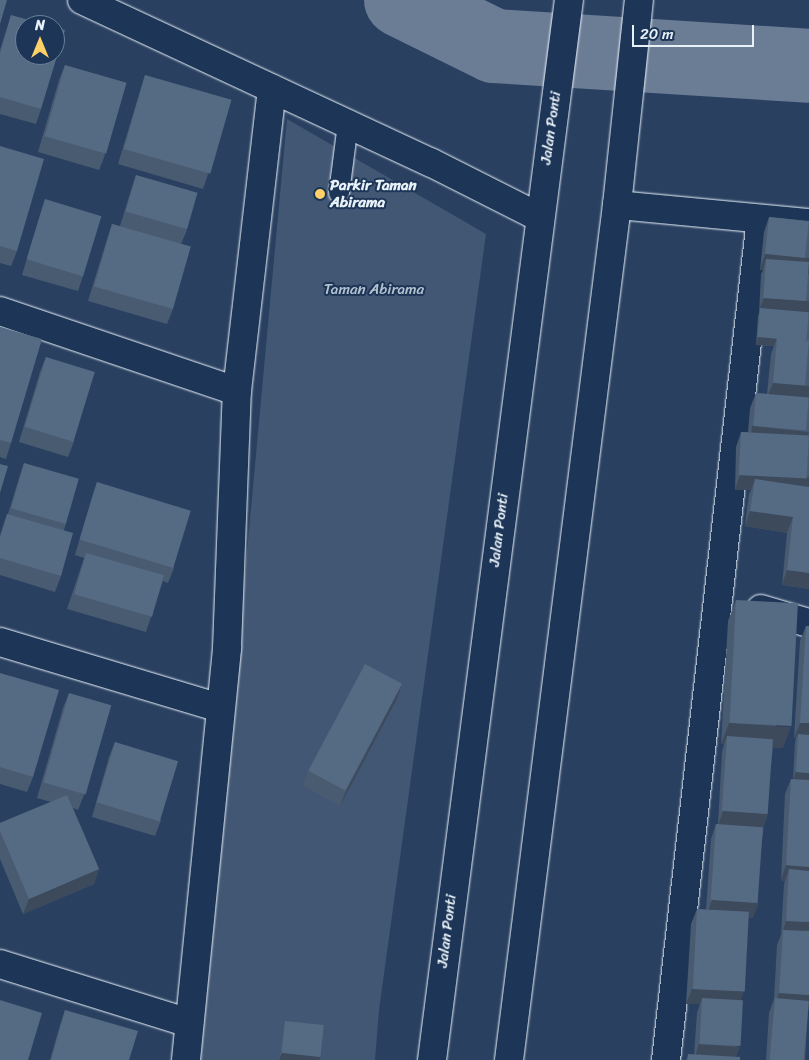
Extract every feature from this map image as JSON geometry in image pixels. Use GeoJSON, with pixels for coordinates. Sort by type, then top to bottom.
{"type":"FeatureCollection","features":[{"type":"Feature","properties":{"kind":"street"},"geometry":{"type":"LineString","coordinates":[[82,0],[348,124],[539,217]]}},
{"type":"Feature","properties":{"kind":"street","name":"Jalan Ponti"},"geometry":{"type":"LineString","coordinates":[[432,1060],[539,217],[569,0]]}},
{"type":"Feature","properties":{"kind":"street"},"geometry":{"type":"LineString","coordinates":[[509,1060],[514,1001],[617,205],[639,0]]}},
{"type":"Feature","properties":{"kind":"street"},"geometry":{"type":"LineString","coordinates":[[186,1060],[228,629],[236,391],[272,89]]}},
{"type":"Feature","properties":{"kind":"street"},"geometry":{"type":"LineString","coordinates":[[617,205],[809,223]]}},
{"type":"Feature","properties":{"kind":"street"},"geometry":{"type":"LineString","coordinates":[[666,1060],[761,219]]}},
{"type":"Feature","properties":{"kind":"street"},"geometry":{"type":"LineString","coordinates":[[0,311],[236,391]]}},
{"type":"Feature","properties":{"kind":"street"},"geometry":{"type":"LineString","coordinates":[[718,598],[809,623]]}},
{"type":"Feature","properties":{"kind":"street"},"geometry":{"type":"LineString","coordinates":[[0,642],[220,708]]}},
{"type":"Feature","properties":{"kind":"street"},"geometry":{"type":"LineString","coordinates":[[0,964],[189,1023]]}},
{"type":"Feature","properties":{"kind":"lane"},"geometry":{"type":"LineString","coordinates":[[339,193],[348,124]]}},
{"type":"Feature","properties":{"kind":"green space","name":"Taman Abirama"},"geometry":{"type":"Polygon","coordinates":[[[287,119],[486,234],[379,1010],[375,1060],[200,1060],[287,119]]]}},
{"type":"Feature","properties":{"kind":"building"},"geometry":{"type":"Polygon","coordinates":[[[0,0],[7,0],[0,24],[0,0]]]}},
{"type":"Feature","properties":{"kind":"building"},"geometry":{"type":"Polygon","coordinates":[[[11,15],[15,16],[15,65],[54,65],[41,109],[0,97],[0,54],[11,15]]]}},
{"type":"Feature","properties":{"kind":"building"},"geometry":{"type":"Polygon","coordinates":[[[65,65],[127,83],[106,154],[45,136],[65,65]]]}},
{"type":"Feature","properties":{"kind":"building"},"geometry":{"type":"Polygon","coordinates":[[[145,75],[232,100],[210,174],[124,149],[145,75]]]}},
{"type":"Feature","properties":{"kind":"building"},"geometry":{"type":"Polygon","coordinates":[[[0,146],[44,159],[17,251],[0,246],[0,146]]]}},
{"type":"Feature","properties":{"kind":"building"},"geometry":{"type":"Polygon","coordinates":[[[136,175],[198,193],[187,229],[126,212],[136,175]]]}},
{"type":"Feature","properties":{"kind":"building"},"geometry":{"type":"Polygon","coordinates":[[[45,199],[101,216],[83,276],[27,259],[45,199]]]}},
{"type":"Feature","properties":{"kind":"building"},"geometry":{"type":"Polygon","coordinates":[[[769,217],[809,221],[805,258],[765,254],[769,217]]]}},
{"type":"Feature","properties":{"kind":"building"},"geometry":{"type":"Polygon","coordinates":[[[112,224],[191,247],[173,309],[94,286],[112,224]]]}},
{"type":"Feature","properties":{"kind":"building"},"geometry":{"type":"Polygon","coordinates":[[[766,259],[809,262],[806,301],[763,298],[766,259]]]}},
{"type":"Feature","properties":{"kind":"building"},"geometry":{"type":"Polygon","coordinates":[[[760,308],[809,312],[806,341],[757,337],[760,308]]]}},
{"type":"Feature","properties":{"kind":"building"},"geometry":{"type":"Polygon","coordinates":[[[0,327],[42,339],[11,443],[0,440],[0,327]]]}},
{"type":"Feature","properties":{"kind":"building"},"geometry":{"type":"Polygon","coordinates":[[[777,338],[809,341],[805,386],[773,383],[777,338]]]}},
{"type":"Feature","properties":{"kind":"building"},"geometry":{"type":"Polygon","coordinates":[[[46,357],[95,372],[73,442],[25,427],[46,357]]]}},
{"type":"Feature","properties":{"kind":"building"},"geometry":{"type":"Polygon","coordinates":[[[756,393],[809,398],[806,430],[753,426],[756,393]]]}},
{"type":"Feature","properties":{"kind":"building"},"geometry":{"type":"Polygon","coordinates":[[[741,432],[809,436],[807,478],[739,475],[741,432]]]}},
{"type":"Feature","properties":{"kind":"building"},"geometry":{"type":"Polygon","coordinates":[[[24,463],[79,479],[66,524],[11,508],[24,463]]]}},
{"type":"Feature","properties":{"kind":"building"},"geometry":{"type":"Polygon","coordinates":[[[0,464],[8,466],[0,493],[0,464]]]}},
{"type":"Feature","properties":{"kind":"building"},"geometry":{"type":"Polygon","coordinates":[[[755,479],[809,487],[809,573],[787,570],[793,517],[750,511],[755,479]]]}},
{"type":"Feature","properties":{"kind":"building"},"geometry":{"type":"Polygon","coordinates":[[[97,482],[191,511],[173,568],[79,539],[97,482]]]}},
{"type":"Feature","properties":{"kind":"building"},"geometry":{"type":"Polygon","coordinates":[[[7,514],[73,533],[61,576],[0,558],[0,538],[7,514]]]}},
{"type":"Feature","properties":{"kind":"building"},"geometry":{"type":"Polygon","coordinates":[[[86,553],[164,575],[152,617],[74,594],[86,553]]]}},
{"type":"Feature","properties":{"kind":"building"},"geometry":{"type":"Polygon","coordinates":[[[736,600],[798,603],[791,726],[730,723],[736,600]]]}},
{"type":"Feature","properties":{"kind":"building"},"geometry":{"type":"Polygon","coordinates":[[[806,626],[809,626],[809,723],[800,723],[806,626]]]}},
{"type":"Feature","properties":{"kind":"building"},"geometry":{"type":"Polygon","coordinates":[[[365,664],[402,684],[345,791],[308,771],[365,664]]]}},
{"type":"Feature","properties":{"kind":"building"},"geometry":{"type":"Polygon","coordinates":[[[0,673],[59,690],[33,777],[0,767],[0,673]]]}},
{"type":"Feature","properties":{"kind":"building"},"geometry":{"type":"Polygon","coordinates":[[[69,693],[111,705],[86,795],[43,782],[69,693]]]}},
{"type":"Feature","properties":{"kind":"building"},"geometry":{"type":"Polygon","coordinates":[[[798,734],[809,735],[809,773],[796,772],[798,734]]]}},
{"type":"Feature","properties":{"kind":"building"},"geometry":{"type":"Polygon","coordinates":[[[727,736],[773,739],[768,814],[722,811],[727,736]]]}},
{"type":"Feature","properties":{"kind":"building"},"geometry":{"type":"Polygon","coordinates":[[[115,742],[178,761],[160,822],[97,802],[115,742]]]}},
{"type":"Feature","properties":{"kind":"building"},"geometry":{"type":"Polygon","coordinates":[[[791,779],[809,780],[809,867],[786,865],[791,779]]]}},
{"type":"Feature","properties":{"kind":"building"},"geometry":{"type":"Polygon","coordinates":[[[67,795],[99,869],[29,899],[0,831],[0,823],[67,795]]]}},
{"type":"Feature","properties":{"kind":"building"},"geometry":{"type":"Polygon","coordinates":[[[716,824],[763,827],[758,903],[711,900],[716,824]]]}},
{"type":"Feature","properties":{"kind":"building"},"geometry":{"type":"Polygon","coordinates":[[[789,869],[809,871],[809,922],[786,921],[789,869]]]}},
{"type":"Feature","properties":{"kind":"building"},"geometry":{"type":"Polygon","coordinates":[[[697,909],[749,912],[745,992],[693,989],[697,909]]]}},
{"type":"Feature","properties":{"kind":"building"},"geometry":{"type":"Polygon","coordinates":[[[783,930],[809,931],[809,995],[779,993],[783,930]]]}},
{"type":"Feature","properties":{"kind":"building"},"geometry":{"type":"Polygon","coordinates":[[[702,998],[743,1000],[741,1046],[700,1044],[702,998]]]}},
{"type":"Feature","properties":{"kind":"building"},"geometry":{"type":"Polygon","coordinates":[[[775,998],[809,1001],[804,1060],[770,1060],[775,998]]]}},
{"type":"Feature","properties":{"kind":"building"},"geometry":{"type":"Polygon","coordinates":[[[0,1000],[42,1013],[28,1060],[0,1060],[0,1000]]]}},
{"type":"Feature","properties":{"kind":"building"},"geometry":{"type":"Polygon","coordinates":[[[65,1010],[138,1031],[129,1060],[51,1060],[65,1010]]]}},
{"type":"Feature","properties":{"kind":"building"},"geometry":{"type":"Polygon","coordinates":[[[285,1021],[324,1025],[320,1057],[282,1053],[285,1021]]]}},
{"type":"Feature","properties":{"kind":"building"},"geometry":{"type":"Polygon","coordinates":[[[688,1054],[740,1057],[740,1060],[688,1060],[688,1054]]]}},
{"type":"Feature","properties":{"kind":"waterway"},"geometry":{"type":"LineString","coordinates":[[401,0],[494,46],[809,66]]}},
{"type":"Feature","properties":{"kind":"place","name":"Parkir Taman Abirama"},"geometry":{"type":"Point","coordinates":[320,194]}}]}
